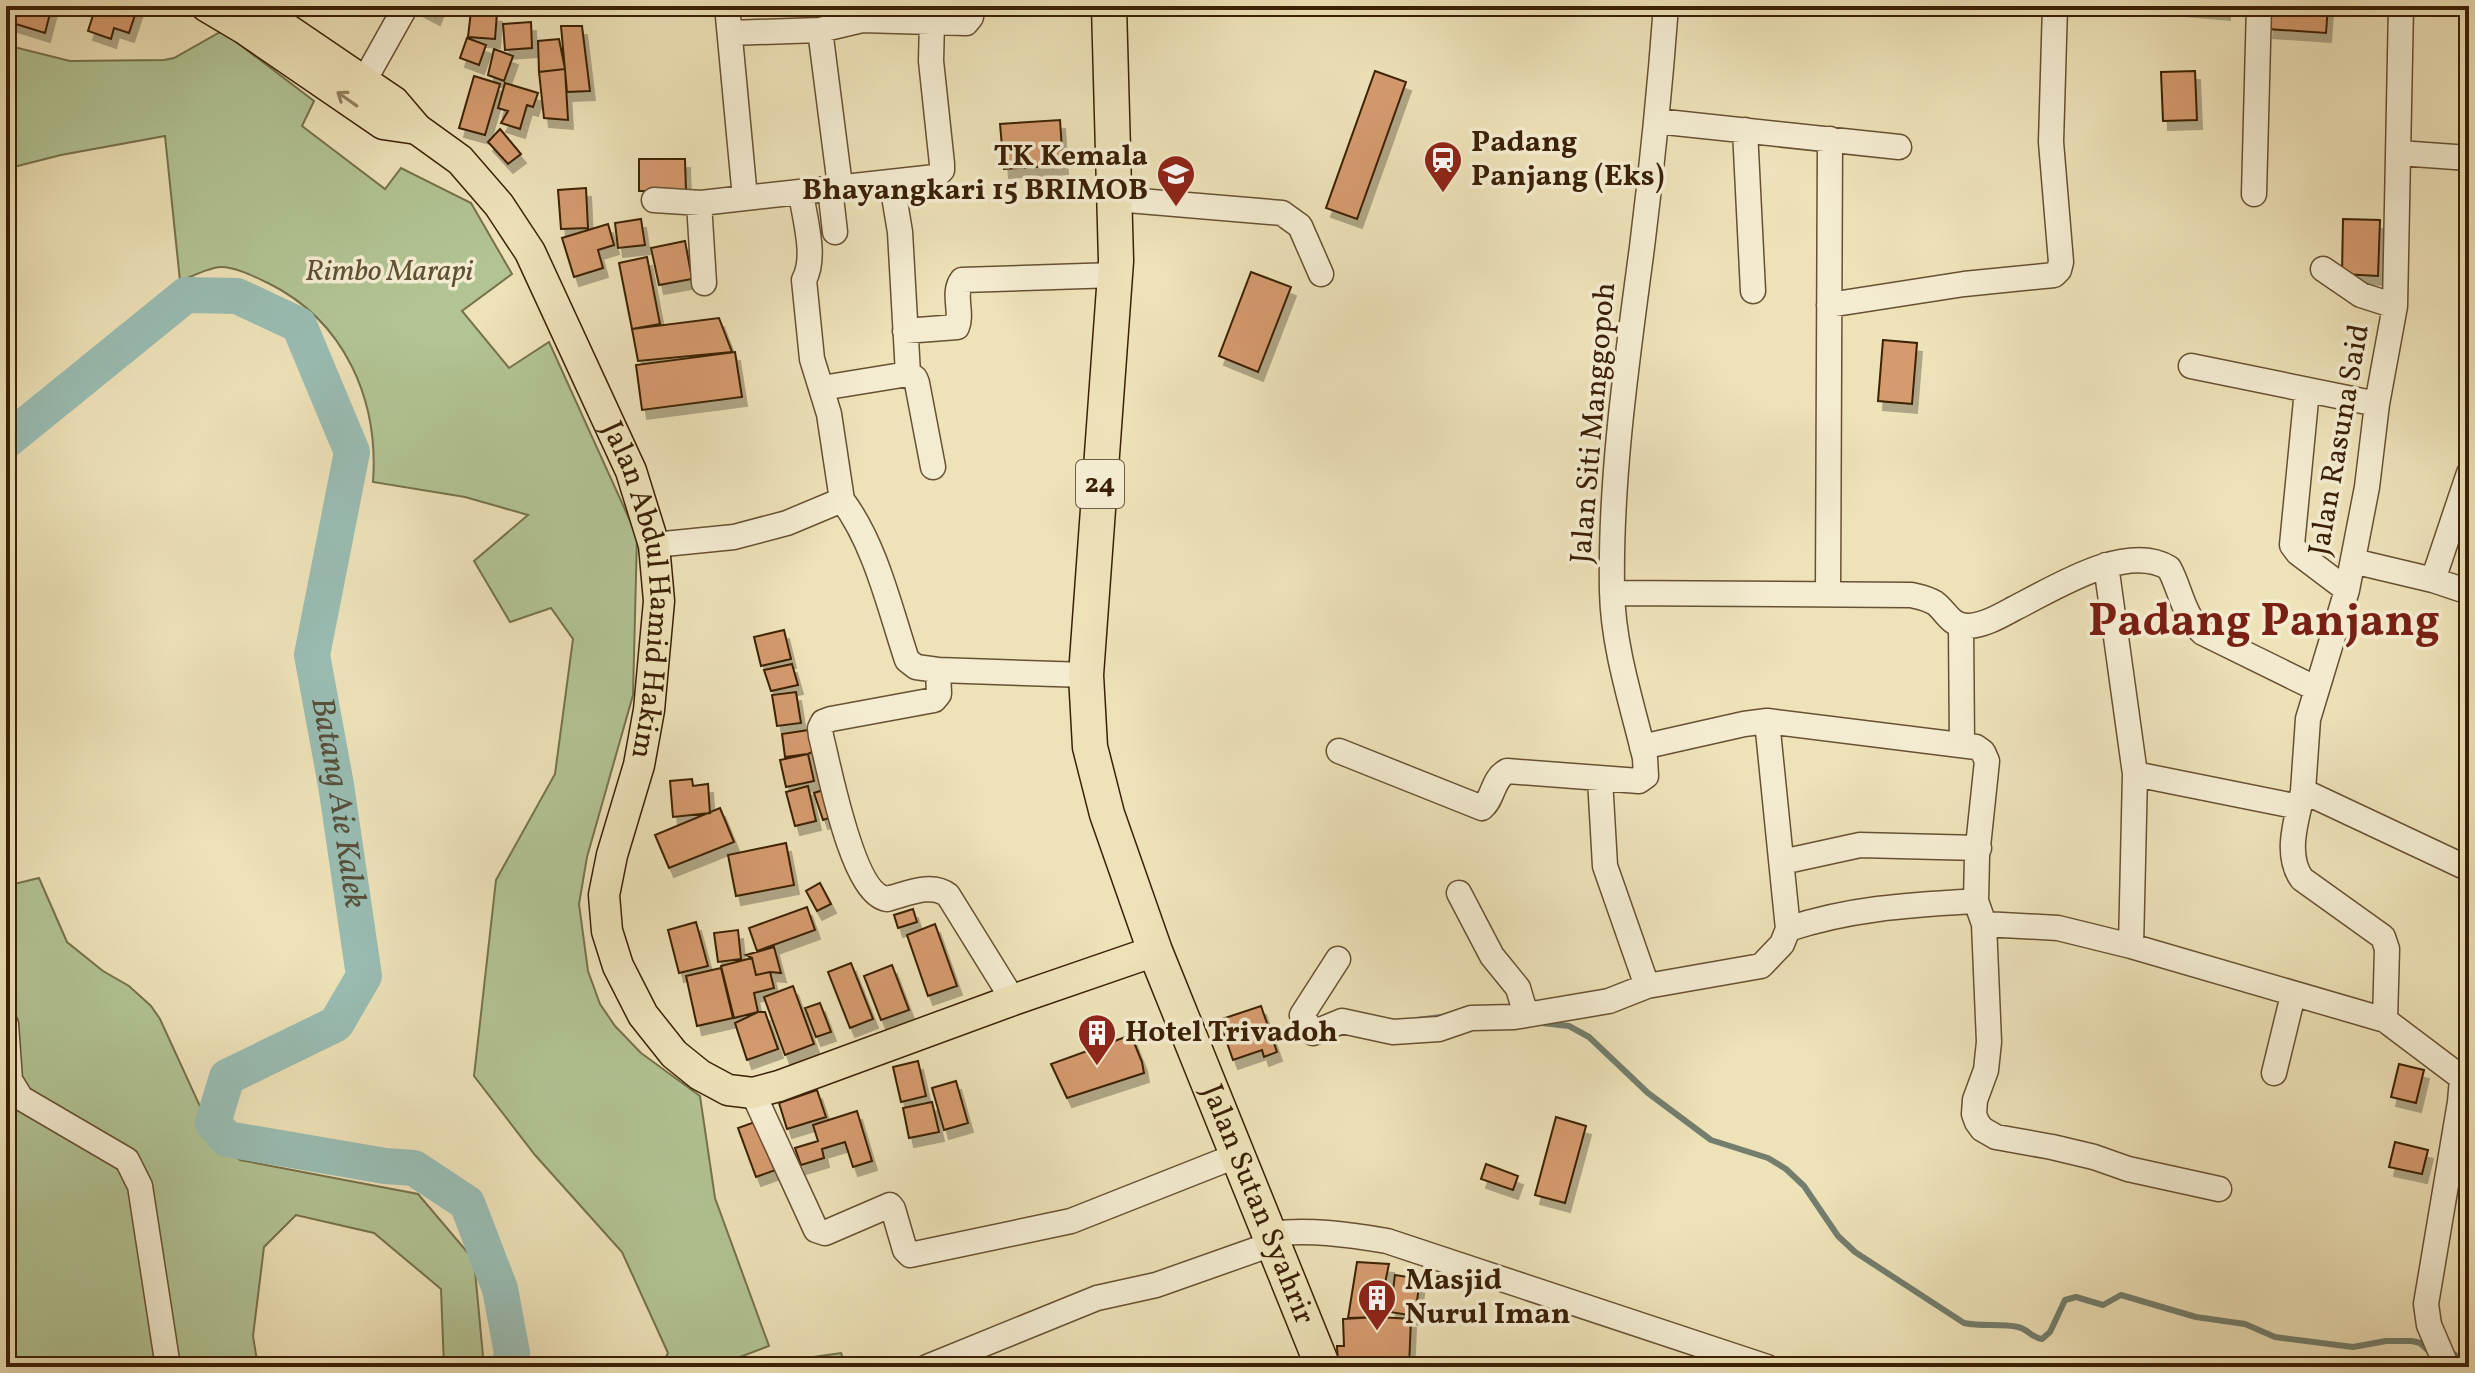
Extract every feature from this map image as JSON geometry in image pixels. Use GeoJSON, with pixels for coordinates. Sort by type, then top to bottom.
{"type":"FeatureCollection","features":[{"type":"Feature","properties":{"kind":"highway","name":"24"},"geometry":{"type":"LineString","coordinates":[[1109,6],[1116,199],[1115,275],[1086,675],[1089,735],[1097,781],[1155,951]]}},
{"type":"Feature","properties":{"kind":"highway","name":"Jalan Sutan Syahrir"},"geometry":{"type":"LineString","coordinates":[[1155,951],[1323,1367]]}},
{"type":"Feature","properties":{"kind":"main road","name":"Jalan Abdul Hamid Hakim"},"geometry":{"type":"LineString","coordinates":[[206,6],[383,124],[417,129]]}},
{"type":"Feature","properties":{"kind":"main road","name":"Jalan Abdul Hamid Hakim"},"geometry":{"type":"LineString","coordinates":[[253,6],[394,102],[417,129],[460,160],[499,205],[530,252],[631,471],[654,545],[659,601],[658,632],[639,765],[612,855],[604,895],[607,931],[618,966],[643,1015],[674,1054],[700,1075],[728,1090],[753,1093]]}},
{"type":"Feature","properties":{"kind":"main road"},"geometry":{"type":"LineString","coordinates":[[753,1093],[1155,951]]}},
{"type":"Feature","properties":{"kind":"street"},"geometry":{"type":"LineString","coordinates":[[364,81],[406,6]]}},
{"type":"Feature","properties":{"kind":"street"},"geometry":{"type":"LineString","coordinates":[[727,6],[745,198]]}},
{"type":"Feature","properties":{"kind":"street"},"geometry":{"type":"LineString","coordinates":[[730,33],[820,30],[862,20],[966,23],[971,17],[972,6]]}},
{"type":"Feature","properties":{"kind":"street","name":"Jalan Siti Manggopoh"},"geometry":{"type":"LineString","coordinates":[[1666,6],[1656,121],[1624,383],[1615,485],[1612,593],[1828,594],[1923,598],[1936,604],[1950,620],[1961,626]]}},
{"type":"Feature","properties":{"kind":"street"},"geometry":{"type":"LineString","coordinates":[[1829,305],[1964,284],[2054,275],[2059,270],[2061,262],[2051,142],[2055,6]]}},
{"type":"Feature","properties":{"kind":"street"},"geometry":{"type":"LineString","coordinates":[[2254,194],[2259,6]]}},
{"type":"Feature","properties":{"kind":"street","name":"Jalan Rasuna Said"},"geometry":{"type":"LineString","coordinates":[[2385,1020],[2387,949],[2383,937],[2302,879],[2293,858],[2308,719],[2347,590],[2367,487],[2377,404],[2395,306],[2401,6]]}},
{"type":"Feature","properties":{"kind":"street"},"geometry":{"type":"LineString","coordinates":[[654,200],[699,203],[935,177],[942,170],[931,61],[932,21]]}},
{"type":"Feature","properties":{"kind":"street"},"geometry":{"type":"LineString","coordinates":[[820,30],[835,187],[835,232]]}},
{"type":"Feature","properties":{"kind":"street"},"geometry":{"type":"LineString","coordinates":[[1656,121],[1899,147]]}},
{"type":"Feature","properties":{"kind":"street"},"geometry":{"type":"LineString","coordinates":[[1745,130],[1753,291]]}},
{"type":"Feature","properties":{"kind":"street"},"geometry":{"type":"LineString","coordinates":[[1828,594],[1830,139]]}},
{"type":"Feature","properties":{"kind":"street"},"geometry":{"type":"LineString","coordinates":[[2399,153],[2469,158]]}},
{"type":"Feature","properties":{"kind":"street"},"geometry":{"type":"LineString","coordinates":[[892,184],[900,232],[908,374],[917,383],[933,467]]}},
{"type":"Feature","properties":{"kind":"street"},"geometry":{"type":"LineString","coordinates":[[801,192],[810,260],[809,272],[804,280],[809,338],[812,359],[829,414],[842,500],[851,511],[867,545],[907,660],[916,667],[938,670],[1086,675]]}},
{"type":"Feature","properties":{"kind":"street"},"geometry":{"type":"LineString","coordinates":[[1116,199],[1282,213],[1300,226],[1321,274]]}},
{"type":"Feature","properties":{"kind":"street"},"geometry":{"type":"LineString","coordinates":[[699,203],[704,283]]}},
{"type":"Feature","properties":{"kind":"street"},"geometry":{"type":"LineString","coordinates":[[2323,269],[2361,295],[2395,306]]}},
{"type":"Feature","properties":{"kind":"street"},"geometry":{"type":"LineString","coordinates":[[905,331],[954,328],[959,325],[957,287],[962,280],[1115,275]]}},
{"type":"Feature","properties":{"kind":"street"},"geometry":{"type":"LineString","coordinates":[[2191,366],[2377,404]]}},
{"type":"Feature","properties":{"kind":"street"},"geometry":{"type":"LineString","coordinates":[[822,388],[908,374]]}},
{"type":"Feature","properties":{"kind":"street"},"geometry":{"type":"LineString","coordinates":[[2307,390],[2292,545],[2347,590]]}},
{"type":"Feature","properties":{"kind":"street"},"geometry":{"type":"LineString","coordinates":[[2433,580],[2469,473]]}},
{"type":"Feature","properties":{"kind":"street"},"geometry":{"type":"LineString","coordinates":[[654,545],[734,537],[787,523],[842,500]]}},
{"type":"Feature","properties":{"kind":"street"},"geometry":{"type":"LineString","coordinates":[[1962,745],[1961,626],[1992,620],[2106,565],[2149,559],[2158,561],[2169,568],[2186,611],[2203,633],[2315,688]]}},
{"type":"Feature","properties":{"kind":"street"},"geometry":{"type":"LineString","coordinates":[[2353,561],[2469,592]]}},
{"type":"Feature","properties":{"kind":"street"},"geometry":{"type":"LineString","coordinates":[[2106,565],[2135,774],[2131,946]]}},
{"type":"Feature","properties":{"kind":"street"},"geometry":{"type":"LineString","coordinates":[[1339,751],[1477,808],[1486,805],[1498,778],[1507,771],[1600,779],[1643,779],[1646,776],[1642,747],[1623,667],[1612,593]]}},
{"type":"Feature","properties":{"kind":"street"},"geometry":{"type":"LineString","coordinates":[[938,670],[939,694],[934,700],[831,719],[823,722],[821,736],[855,859],[871,890],[880,898],[887,899],[929,888],[940,889],[948,895],[1013,1000]]}},
{"type":"Feature","properties":{"kind":"street"},"geometry":{"type":"LineString","coordinates":[[1642,747],[1726,727],[1767,721],[1976,747],[1983,752],[1987,761],[1979,848],[1980,913],[1989,1042],[1986,1070],[1975,1100],[1974,1114],[1982,1129],[1996,1137],[2052,1147],[2128,1169],[2219,1189]]}},
{"type":"Feature","properties":{"kind":"street"},"geometry":{"type":"LineString","coordinates":[[1338,959],[1302,1015],[1313,1033],[1317,1034],[1342,1021],[1393,1032],[1445,1028],[1480,1017],[1526,1015],[1609,1001],[1647,986],[1761,966],[1782,944],[1788,929],[1767,721]]}},
{"type":"Feature","properties":{"kind":"street"},"geometry":{"type":"LineString","coordinates":[[2135,774],[2301,799],[2469,869]]}},
{"type":"Feature","properties":{"kind":"street"},"geometry":{"type":"LineString","coordinates":[[1600,779],[1605,866],[1647,986]]}},
{"type":"Feature","properties":{"kind":"street"},"geometry":{"type":"LineString","coordinates":[[1782,862],[1860,845],[1979,848]]}},
{"type":"Feature","properties":{"kind":"street"},"geometry":{"type":"LineString","coordinates":[[1459,893],[1492,956],[1518,988],[1526,1015]]}},
{"type":"Feature","properties":{"kind":"street"},"geometry":{"type":"LineString","coordinates":[[1788,929],[1876,907],[1980,913],[2131,946],[2385,1020],[2466,1079],[2426,1304],[2429,1325],[2447,1367]]}},
{"type":"Feature","properties":{"kind":"street"},"geometry":{"type":"LineString","coordinates":[[2274,1073],[2293,995]]}},
{"type":"Feature","properties":{"kind":"street"},"geometry":{"type":"LineString","coordinates":[[6,1024],[10,1080],[21,1098],[127,1160],[134,1171],[140,1186],[168,1367]]}},
{"type":"Feature","properties":{"kind":"street"},"geometry":{"type":"LineString","coordinates":[[753,1093],[816,1230],[825,1233],[890,1205],[905,1250],[910,1255],[1071,1221],[1238,1155]]}},
{"type":"Feature","properties":{"kind":"street"},"geometry":{"type":"LineString","coordinates":[[927,1367],[1097,1298],[1156,1285],[1270,1239],[1303,1230],[1387,1241],[1767,1367]]}},
{"type":"Feature","properties":{"kind":"green space","name":"Rimbo Marapi"},"geometry":{"type":"Polygon","coordinates":[[[222,31],[314,101],[302,126],[385,189],[401,168],[471,203],[512,274],[462,311],[509,368],[549,342],[637,536],[633,695],[587,857],[579,904],[588,971],[600,1004],[615,1026],[641,1053],[700,1096],[715,1198],[769,1346],[737,1358],[740,1367],[661,1367],[668,1353],[622,1252],[535,1155],[474,1076],[496,880],[555,774],[573,639],[551,608],[510,622],[474,561],[528,515],[465,497],[373,482],[370,422],[363,393],[337,341],[318,319],[295,299],[268,283],[233,269],[216,267],[180,281],[165,136],[61,155],[6,169],[6,45],[70,61],[164,60],[174,58],[222,31]]]}},
{"type":"Feature","properties":{"kind":"green space"},"geometry":{"type":"Polygon","coordinates":[[[39,878],[67,942],[103,971],[129,986],[151,1006],[160,1019],[214,1137],[240,1160],[418,1194],[474,1260],[484,1367],[444,1367],[441,1289],[374,1233],[296,1215],[264,1247],[253,1336],[258,1367],[6,1367],[6,886],[39,878]]]}},
{"type":"Feature","properties":{"kind":"green space"},"geometry":{"type":"Polygon","coordinates":[[[841,1353],[846,1367],[786,1367],[784,1361],[841,1353]]]}},
{"type":"Feature","properties":{"kind":"building"},"geometry":{"type":"Polygon","coordinates":[[[6,6],[52,6],[45,33],[6,21],[6,6]]]}},
{"type":"Feature","properties":{"kind":"building"},"geometry":{"type":"Polygon","coordinates":[[[96,6],[138,6],[129,33],[114,28],[111,39],[88,31],[96,6]]]}},
{"type":"Feature","properties":{"kind":"building"},"geometry":{"type":"Polygon","coordinates":[[[416,6],[439,6],[435,16],[416,6]]]}},
{"type":"Feature","properties":{"kind":"building"},"geometry":{"type":"Polygon","coordinates":[[[911,6],[954,6],[954,10],[911,9],[911,6]]]}},
{"type":"Feature","properties":{"kind":"building"},"geometry":{"type":"Polygon","coordinates":[[[2169,6],[2225,6],[2225,11],[2169,6]]]}},
{"type":"Feature","properties":{"kind":"building"},"geometry":{"type":"Polygon","coordinates":[[[2270,6],[2328,6],[2326,33],[2268,29],[2270,6]]]}},
{"type":"Feature","properties":{"kind":"building"},"geometry":{"type":"Polygon","coordinates":[[[471,11],[497,13],[495,39],[468,37],[471,11]]]}},
{"type":"Feature","properties":{"kind":"building"},"geometry":{"type":"Polygon","coordinates":[[[531,22],[532,48],[505,50],[503,24],[531,22]]]}},
{"type":"Feature","properties":{"kind":"building"},"geometry":{"type":"Polygon","coordinates":[[[561,26],[582,26],[590,91],[567,92],[561,26]]]}},
{"type":"Feature","properties":{"kind":"building"},"geometry":{"type":"Polygon","coordinates":[[[467,38],[486,45],[479,65],[460,58],[467,38]]]}},
{"type":"Feature","properties":{"kind":"building"},"geometry":{"type":"Polygon","coordinates":[[[559,39],[565,69],[539,72],[538,41],[559,39]]]}},
{"type":"Feature","properties":{"kind":"building"},"geometry":{"type":"Polygon","coordinates":[[[494,49],[513,56],[504,81],[488,75],[494,49]]]}},
{"type":"Feature","properties":{"kind":"building"},"geometry":{"type":"Polygon","coordinates":[[[565,69],[568,120],[544,118],[539,72],[565,69]]]}},
{"type":"Feature","properties":{"kind":"building"},"geometry":{"type":"Polygon","coordinates":[[[1375,71],[1406,82],[1357,219],[1326,208],[1375,71]]]}},
{"type":"Feature","properties":{"kind":"building"},"geometry":{"type":"Polygon","coordinates":[[[2195,71],[2197,120],[2163,121],[2161,72],[2195,71]]]}},
{"type":"Feature","properties":{"kind":"building"},"geometry":{"type":"Polygon","coordinates":[[[474,76],[500,84],[485,135],[459,128],[474,76]]]}},
{"type":"Feature","properties":{"kind":"building"},"geometry":{"type":"Polygon","coordinates":[[[505,83],[538,93],[533,107],[527,105],[520,129],[501,123],[508,111],[498,108],[505,83]]]}},
{"type":"Feature","properties":{"kind":"building"},"geometry":{"type":"Polygon","coordinates":[[[1060,120],[1063,165],[1004,169],[1000,124],[1060,120]]]}},
{"type":"Feature","properties":{"kind":"building"},"geometry":{"type":"Polygon","coordinates":[[[500,129],[521,154],[508,164],[488,142],[500,129]]]}},
{"type":"Feature","properties":{"kind":"building"},"geometry":{"type":"Polygon","coordinates":[[[639,159],[685,159],[686,191],[639,191],[639,159]]]}},
{"type":"Feature","properties":{"kind":"building"},"geometry":{"type":"Polygon","coordinates":[[[586,188],[588,228],[561,229],[558,190],[586,188]]]}},
{"type":"Feature","properties":{"kind":"building"},"geometry":{"type":"Polygon","coordinates":[[[641,219],[645,245],[618,248],[615,223],[641,219]]]}},
{"type":"Feature","properties":{"kind":"building"},"geometry":{"type":"Polygon","coordinates":[[[2343,219],[2380,220],[2378,276],[2342,274],[2343,219]]]}},
{"type":"Feature","properties":{"kind":"building"},"geometry":{"type":"Polygon","coordinates":[[[608,224],[614,245],[598,250],[603,268],[574,277],[562,238],[608,224]]]}},
{"type":"Feature","properties":{"kind":"building"},"geometry":{"type":"Polygon","coordinates":[[[685,241],[692,279],[659,285],[651,248],[685,241]]]}},
{"type":"Feature","properties":{"kind":"building"},"geometry":{"type":"Polygon","coordinates":[[[647,257],[660,324],[632,329],[619,263],[647,257]]]}},
{"type":"Feature","properties":{"kind":"building"},"geometry":{"type":"Polygon","coordinates":[[[1251,272],[1291,287],[1258,372],[1219,356],[1251,272]]]}},
{"type":"Feature","properties":{"kind":"building"},"geometry":{"type":"Polygon","coordinates":[[[719,318],[732,352],[638,361],[632,329],[719,318]]]}},
{"type":"Feature","properties":{"kind":"building"},"geometry":{"type":"Polygon","coordinates":[[[1883,340],[1917,343],[1912,404],[1878,401],[1883,340]]]}},
{"type":"Feature","properties":{"kind":"building"},"geometry":{"type":"Polygon","coordinates":[[[735,352],[742,397],[642,410],[636,365],[735,352]]]}},
{"type":"Feature","properties":{"kind":"building"},"geometry":{"type":"Polygon","coordinates":[[[784,630],[791,659],[761,666],[754,637],[784,630]]]}},
{"type":"Feature","properties":{"kind":"building"},"geometry":{"type":"Polygon","coordinates":[[[792,664],[798,685],[771,691],[764,670],[792,664]]]}},
{"type":"Feature","properties":{"kind":"building"},"geometry":{"type":"Polygon","coordinates":[[[796,692],[801,723],[777,726],[772,695],[796,692]]]}},
{"type":"Feature","properties":{"kind":"building"},"geometry":{"type":"Polygon","coordinates":[[[815,729],[818,749],[808,754],[785,757],[782,734],[815,729]]]}},
{"type":"Feature","properties":{"kind":"building"},"geometry":{"type":"Polygon","coordinates":[[[808,754],[814,781],[786,787],[780,760],[808,754]]]}},
{"type":"Feature","properties":{"kind":"building"},"geometry":{"type":"Polygon","coordinates":[[[692,779],[693,786],[708,784],[710,813],[673,817],[670,781],[692,779]]]}},
{"type":"Feature","properties":{"kind":"building"},"geometry":{"type":"Polygon","coordinates":[[[808,786],[816,821],[795,826],[786,792],[808,786]]]}},
{"type":"Feature","properties":{"kind":"building"},"geometry":{"type":"Polygon","coordinates":[[[832,787],[841,814],[823,820],[814,793],[832,787]]]}},
{"type":"Feature","properties":{"kind":"building"},"geometry":{"type":"Polygon","coordinates":[[[720,808],[734,842],[669,868],[655,835],[720,808]]]}},
{"type":"Feature","properties":{"kind":"building"},"geometry":{"type":"Polygon","coordinates":[[[786,843],[794,885],[736,896],[728,855],[786,843]]]}},
{"type":"Feature","properties":{"kind":"building"},"geometry":{"type":"Polygon","coordinates":[[[820,883],[831,904],[817,911],[806,891],[820,883]]]}},
{"type":"Feature","properties":{"kind":"building"},"geometry":{"type":"Polygon","coordinates":[[[807,907],[815,930],[757,951],[749,928],[807,907]]]}},
{"type":"Feature","properties":{"kind":"building"},"geometry":{"type":"Polygon","coordinates":[[[913,909],[917,922],[898,928],[894,915],[913,909]]]}},
{"type":"Feature","properties":{"kind":"building"},"geometry":{"type":"Polygon","coordinates":[[[696,922],[708,966],[679,973],[668,930],[696,922]]]}},
{"type":"Feature","properties":{"kind":"building"},"geometry":{"type":"Polygon","coordinates":[[[935,924],[957,986],[928,996],[907,935],[935,924]]]}},
{"type":"Feature","properties":{"kind":"building"},"geometry":{"type":"Polygon","coordinates":[[[738,930],[741,959],[718,962],[714,933],[738,930]]]}},
{"type":"Feature","properties":{"kind":"building"},"geometry":{"type":"Polygon","coordinates":[[[774,947],[781,973],[756,975],[752,958],[746,955],[774,947]]]}},
{"type":"Feature","properties":{"kind":"building"},"geometry":{"type":"Polygon","coordinates":[[[752,958],[756,975],[770,972],[774,988],[754,993],[758,1012],[734,1018],[721,966],[752,958]]]}},
{"type":"Feature","properties":{"kind":"building"},"geometry":{"type":"Polygon","coordinates":[[[851,963],[873,1019],[850,1028],[828,972],[851,963]]]}},
{"type":"Feature","properties":{"kind":"building"},"geometry":{"type":"Polygon","coordinates":[[[892,965],[909,1010],[881,1020],[864,976],[892,965]]]}},
{"type":"Feature","properties":{"kind":"building"},"geometry":{"type":"Polygon","coordinates":[[[721,968],[733,1018],[697,1026],[686,976],[721,968]]]}},
{"type":"Feature","properties":{"kind":"building"},"geometry":{"type":"Polygon","coordinates":[[[793,986],[814,1044],[785,1055],[764,997],[793,986]]]}},
{"type":"Feature","properties":{"kind":"building"},"geometry":{"type":"Polygon","coordinates":[[[820,1003],[831,1032],[816,1037],[805,1008],[820,1003]]]}},
{"type":"Feature","properties":{"kind":"building"},"geometry":{"type":"Polygon","coordinates":[[[1261,1006],[1277,1052],[1264,1057],[1262,1050],[1233,1060],[1219,1020],[1261,1006]]]}},
{"type":"Feature","properties":{"kind":"building"},"geometry":{"type":"Polygon","coordinates":[[[758,1012],[765,1012],[778,1049],[747,1060],[735,1023],[758,1012]]]}},
{"type":"Feature","properties":{"kind":"building","name":"Hotel Trivadoh"},"geometry":{"type":"Polygon","coordinates":[[[1131,1035],[1144,1073],[1067,1098],[1051,1064],[1131,1035]]]}},
{"type":"Feature","properties":{"kind":"building"},"geometry":{"type":"Polygon","coordinates":[[[918,1061],[926,1096],[901,1102],[893,1067],[918,1061]]]}},
{"type":"Feature","properties":{"kind":"building"},"geometry":{"type":"Polygon","coordinates":[[[2399,1064],[2424,1070],[2416,1103],[2391,1097],[2399,1064]]]}},
{"type":"Feature","properties":{"kind":"building"},"geometry":{"type":"Polygon","coordinates":[[[956,1081],[968,1123],[944,1130],[932,1088],[956,1081]]]}},
{"type":"Feature","properties":{"kind":"building"},"geometry":{"type":"Polygon","coordinates":[[[817,1090],[826,1117],[787,1129],[779,1103],[817,1090]]]}},
{"type":"Feature","properties":{"kind":"building"},"geometry":{"type":"Polygon","coordinates":[[[932,1102],[939,1132],[909,1138],[903,1108],[932,1102]]]}},
{"type":"Feature","properties":{"kind":"building"},"geometry":{"type":"Polygon","coordinates":[[[857,1111],[872,1161],[853,1167],[845,1142],[822,1149],[824,1158],[801,1165],[795,1148],[818,1141],[813,1125],[857,1111]]]}},
{"type":"Feature","properties":{"kind":"building"},"geometry":{"type":"Polygon","coordinates":[[[1556,1117],[1586,1126],[1565,1203],[1535,1195],[1556,1117]]]}},
{"type":"Feature","properties":{"kind":"building"},"geometry":{"type":"Polygon","coordinates":[[[766,1118],[784,1167],[756,1177],[738,1128],[766,1118]]]}},
{"type":"Feature","properties":{"kind":"building"},"geometry":{"type":"Polygon","coordinates":[[[2395,1142],[2428,1150],[2422,1174],[2389,1167],[2395,1142]]]}},
{"type":"Feature","properties":{"kind":"building"},"geometry":{"type":"Polygon","coordinates":[[[1486,1164],[1518,1176],[1513,1190],[1481,1179],[1486,1164]]]}},
{"type":"Feature","properties":{"kind":"building"},"geometry":{"type":"Polygon","coordinates":[[[1357,1262],[1389,1264],[1378,1317],[1348,1318],[1357,1262]]]}},
{"type":"Feature","properties":{"kind":"building"},"geometry":{"type":"Polygon","coordinates":[[[1395,1275],[1420,1279],[1415,1316],[1390,1312],[1395,1275]]]}},
{"type":"Feature","properties":{"kind":"building","name":"Masjid Nurul Iman"},"geometry":{"type":"Polygon","coordinates":[[[1343,1319],[1411,1319],[1409,1367],[1338,1366],[1337,1346],[1344,1346],[1343,1319]]]}},
{"type":"Feature","properties":{"kind":"waterway","name":"Batang Aie Kalek"},"geometry":{"type":"LineString","coordinates":[[6,441],[186,295],[237,296],[299,325],[352,452],[312,655],[336,785],[364,976],[336,1024],[227,1077],[213,1123],[227,1139],[385,1166],[414,1168],[467,1203],[500,1289],[512,1353],[509,1367]]}},
{"type":"Feature","properties":{"kind":"waterway"},"geometry":{"type":"LineString","coordinates":[[1417,1020],[1449,1016]]}},
{"type":"Feature","properties":{"kind":"waterway"},"geometry":{"type":"LineString","coordinates":[[1542,1023],[1569,1026],[1589,1037],[1648,1093],[1711,1140],[1768,1158],[1786,1169],[1804,1186],[1838,1236],[1855,1252],[1964,1323],[2018,1327],[2042,1339],[2050,1332],[2065,1300],[2076,1297],[2103,1305],[2121,1295],[2196,1317],[2245,1324],[2275,1337],[2353,1347],[2386,1341],[2412,1341],[2420,1343],[2431,1353]]}},
{"type":"Feature","properties":{"kind":"waterway"},"geometry":{"type":"LineString","coordinates":[[2449,1354],[2454,1354],[2469,1367]]}},
{"type":"Feature","properties":{"kind":"place","name":"Padang Panjang (Eks)"},"geometry":{"type":"Point","coordinates":[1443,194]}},
{"type":"Feature","properties":{"kind":"place","name":"TK Kemala Bhayangkari 15 BRIMOB"},"geometry":{"type":"Point","coordinates":[1176,208]}},
{"type":"Feature","properties":{"kind":"place","name":"Hotel Trivadoh"},"geometry":{"type":"Point","coordinates":[1097,1067]}},
{"type":"Feature","properties":{"kind":"place","name":"Masjid Nurul Iman"},"geometry":{"type":"Point","coordinates":[1377,1332]}},
{"type":"Feature","properties":{"kind":"district","name":"Padang Panjang"},"geometry":{"type":"Point","coordinates":[2264,623]}}]}
